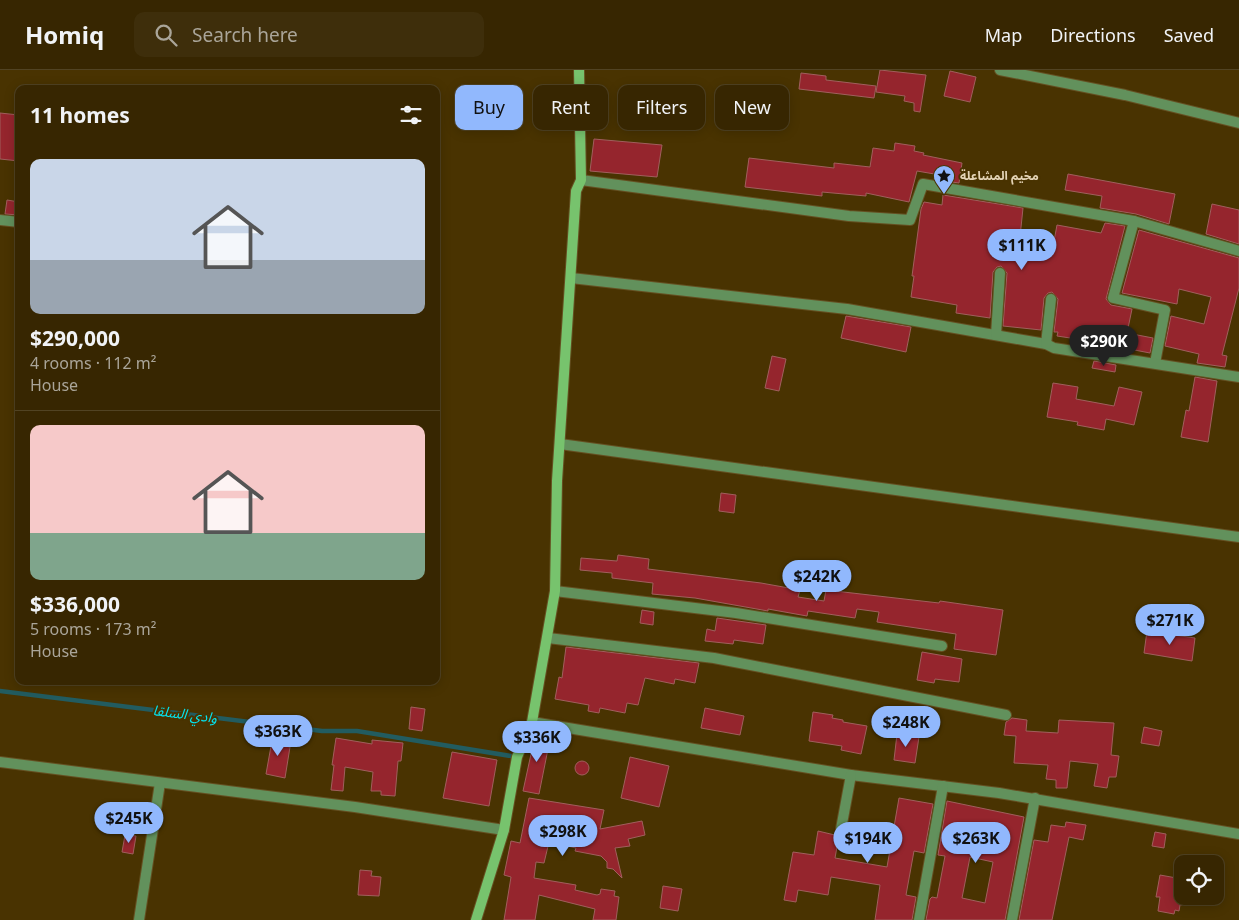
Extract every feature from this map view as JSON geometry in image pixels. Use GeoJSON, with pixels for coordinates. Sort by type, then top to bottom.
{"type":"FeatureCollection","features":[{"type":"Feature","properties":{"kind":"street"},"geometry":{"type":"LineString","coordinates":[[476,920],[504,830],[518,757],[532,722],[555,591],[560,444],[576,192],[581,180],[579,70]]}},
{"type":"Feature","properties":{"kind":"street"},"geometry":{"type":"LineString","coordinates":[[1000,70],[1125,95],[1239,123]]}},
{"type":"Feature","properties":{"kind":"street"},"geometry":{"type":"LineString","coordinates":[[581,180],[848,216],[910,220],[923,184],[1134,221],[1239,251]]}},
{"type":"Feature","properties":{"kind":"street"},"geometry":{"type":"LineString","coordinates":[[0,220],[15,222]]}},
{"type":"Feature","properties":{"kind":"street"},"geometry":{"type":"LineString","coordinates":[[1134,221],[1113,298],[1165,310],[1155,363]]}},
{"type":"Feature","properties":{"kind":"street"},"geometry":{"type":"LineString","coordinates":[[996,335],[1000,273]]}},
{"type":"Feature","properties":{"kind":"street"},"geometry":{"type":"LineString","coordinates":[[571,278],[847,309],[1046,344],[1054,348],[1239,377]]}},
{"type":"Feature","properties":{"kind":"street"},"geometry":{"type":"LineString","coordinates":[[1046,344],[1051,299]]}},
{"type":"Feature","properties":{"kind":"street"},"geometry":{"type":"LineString","coordinates":[[560,444],[1239,536]]}},
{"type":"Feature","properties":{"kind":"street"},"geometry":{"type":"LineString","coordinates":[[555,591],[736,613],[942,646]]}},
{"type":"Feature","properties":{"kind":"street"},"geometry":{"type":"LineString","coordinates":[[548,638],[714,658],[1006,715]]}},
{"type":"Feature","properties":{"kind":"street"},"geometry":{"type":"LineString","coordinates":[[532,722],[851,775],[1035,798],[1239,834]]}},
{"type":"Feature","properties":{"kind":"street"},"geometry":{"type":"LineString","coordinates":[[0,762],[355,807],[504,830]]}},
{"type":"Feature","properties":{"kind":"street"},"geometry":{"type":"LineString","coordinates":[[841,829],[851,775]]}},
{"type":"Feature","properties":{"kind":"street"},"geometry":{"type":"LineString","coordinates":[[139,920],[160,783]]}},
{"type":"Feature","properties":{"kind":"street"},"geometry":{"type":"LineString","coordinates":[[918,920],[927,885],[944,786]]}},
{"type":"Feature","properties":{"kind":"street"},"geometry":{"type":"LineString","coordinates":[[1012,920],[1035,798]]}},
{"type":"Feature","properties":{"kind":"building"},"geometry":{"type":"Polygon","coordinates":[[[880,70],[926,75],[920,112],[914,111],[914,103],[904,101],[905,96],[876,92],[880,70]]]}},
{"type":"Feature","properties":{"kind":"building"},"geometry":{"type":"Polygon","coordinates":[[[950,71],[976,77],[970,102],[944,96],[950,71]]]}},
{"type":"Feature","properties":{"kind":"building"},"geometry":{"type":"Polygon","coordinates":[[[801,73],[826,76],[826,80],[876,86],[874,98],[799,89],[801,73]]]}},
{"type":"Feature","properties":{"kind":"building"},"geometry":{"type":"Polygon","coordinates":[[[0,113],[15,115],[15,161],[0,159],[0,113]]]}},
{"type":"Feature","properties":{"kind":"building"},"geometry":{"type":"Polygon","coordinates":[[[594,139],[662,145],[657,177],[590,171],[594,139]]]}},
{"type":"Feature","properties":{"kind":"building"},"geometry":{"type":"Polygon","coordinates":[[[895,143],[915,146],[914,151],[924,153],[923,155],[962,163],[959,183],[945,181],[946,176],[917,171],[909,202],[866,193],[866,196],[822,192],[822,196],[745,187],[749,158],[834,168],[834,163],[870,167],[873,148],[894,151],[895,143]]]}},
{"type":"Feature","properties":{"kind":"building"},"geometry":{"type":"Polygon","coordinates":[[[1068,174],[1175,194],[1169,224],[1136,214],[1100,208],[1102,196],[1065,190],[1068,174]]]}},
{"type":"Feature","properties":{"kind":"building"},"geometry":{"type":"Polygon","coordinates":[[[943,195],[1023,208],[1020,237],[1054,241],[1057,225],[1101,233],[1105,223],[1125,226],[1106,299],[1111,305],[1132,309],[1127,333],[1153,338],[1150,353],[1119,347],[1118,351],[1096,348],[1097,342],[1057,336],[1058,332],[1054,332],[1058,299],[1052,292],[1048,293],[1044,298],[1041,330],[1003,326],[1007,273],[1001,266],[997,267],[993,272],[990,318],[956,313],[957,305],[911,297],[921,209],[924,202],[942,205],[943,195]]]}},
{"type":"Feature","properties":{"kind":"building"},"geometry":{"type":"Polygon","coordinates":[[[7,200],[15,201],[15,215],[5,214],[7,200]]]}},
{"type":"Feature","properties":{"kind":"building"},"geometry":{"type":"Polygon","coordinates":[[[1212,204],[1239,210],[1239,244],[1206,234],[1212,204]]]}},
{"type":"Feature","properties":{"kind":"building"},"geometry":{"type":"Polygon","coordinates":[[[1139,230],[1239,258],[1239,288],[1222,355],[1227,356],[1225,367],[1197,363],[1199,354],[1165,346],[1171,316],[1204,324],[1211,297],[1179,289],[1177,304],[1122,293],[1139,230]]]}},
{"type":"Feature","properties":{"kind":"building"},"geometry":{"type":"Polygon","coordinates":[[[846,316],[911,327],[906,352],[841,338],[846,316]]]}},
{"type":"Feature","properties":{"kind":"building"},"geometry":{"type":"Polygon","coordinates":[[[772,356],[786,359],[779,391],[765,388],[772,356]]]}},
{"type":"Feature","properties":{"kind":"building"},"geometry":{"type":"Polygon","coordinates":[[[1094,361],[1116,365],[1115,372],[1092,368],[1094,361]]]}},
{"type":"Feature","properties":{"kind":"building"},"geometry":{"type":"Polygon","coordinates":[[[1195,377],[1217,381],[1208,442],[1181,437],[1186,410],[1189,411],[1195,377]]]}},
{"type":"Feature","properties":{"kind":"building"},"geometry":{"type":"Polygon","coordinates":[[[1053,383],[1078,387],[1076,399],[1114,406],[1119,387],[1142,392],[1134,425],[1106,419],[1104,430],[1077,425],[1078,422],[1047,417],[1053,383]]]}},
{"type":"Feature","properties":{"kind":"building"},"geometry":{"type":"Polygon","coordinates":[[[721,493],[736,495],[734,513],[719,511],[721,493]]]}},
{"type":"Feature","properties":{"kind":"building"},"geometry":{"type":"Polygon","coordinates":[[[618,555],[649,559],[648,569],[761,583],[800,590],[798,597],[824,601],[826,590],[939,603],[940,601],[1003,610],[996,655],[954,649],[956,634],[877,622],[879,612],[857,609],[855,618],[808,611],[807,616],[768,609],[768,611],[695,598],[652,594],[653,583],[612,578],[612,573],[580,570],[581,558],[617,561],[618,555]]]}},
{"type":"Feature","properties":{"kind":"building"},"geometry":{"type":"Polygon","coordinates":[[[642,610],[654,612],[653,625],[640,623],[642,610]]]}},
{"type":"Feature","properties":{"kind":"building"},"geometry":{"type":"Polygon","coordinates":[[[717,618],[766,625],[763,644],[734,640],[733,644],[705,641],[707,629],[715,631],[717,618]]]}},
{"type":"Feature","properties":{"kind":"building"},"geometry":{"type":"Polygon","coordinates":[[[1147,631],[1195,638],[1192,661],[1144,653],[1147,631]]]}},
{"type":"Feature","properties":{"kind":"building"},"geometry":{"type":"Polygon","coordinates":[[[566,647],[699,663],[695,683],[675,679],[674,684],[645,678],[638,705],[627,703],[625,713],[600,708],[599,713],[588,711],[589,705],[555,699],[559,677],[562,678],[566,647]]]}},
{"type":"Feature","properties":{"kind":"building"},"geometry":{"type":"Polygon","coordinates":[[[922,652],[962,659],[959,682],[935,679],[934,683],[917,680],[922,652]]]}},
{"type":"Feature","properties":{"kind":"building"},"geometry":{"type":"Polygon","coordinates":[[[411,707],[425,709],[422,731],[409,729],[411,707]]]}},
{"type":"Feature","properties":{"kind":"building"},"geometry":{"type":"Polygon","coordinates":[[[705,708],[744,716],[740,735],[701,728],[705,708]]]}},
{"type":"Feature","properties":{"kind":"building"},"geometry":{"type":"Polygon","coordinates":[[[813,712],[833,715],[832,718],[843,720],[843,722],[867,726],[861,754],[841,750],[842,746],[809,741],[813,712]]]}},
{"type":"Feature","properties":{"kind":"building"},"geometry":{"type":"Polygon","coordinates":[[[1012,718],[1027,720],[1026,731],[1058,733],[1059,720],[1114,723],[1111,755],[1119,756],[1116,777],[1109,777],[1107,788],[1094,786],[1098,764],[1070,761],[1067,788],[1056,788],[1056,780],[1046,779],[1048,765],[1014,763],[1016,736],[1004,735],[1006,722],[1012,718]]]}},
{"type":"Feature","properties":{"kind":"building"},"geometry":{"type":"Polygon","coordinates":[[[1144,727],[1162,731],[1159,746],[1141,743],[1144,727]]]}},
{"type":"Feature","properties":{"kind":"building"},"geometry":{"type":"Polygon","coordinates":[[[536,731],[551,734],[539,794],[523,791],[536,731]]]}},
{"type":"Feature","properties":{"kind":"building"},"geometry":{"type":"Polygon","coordinates":[[[897,734],[919,737],[915,763],[894,760],[897,734]]]}},
{"type":"Feature","properties":{"kind":"building"},"geometry":{"type":"Polygon","coordinates":[[[273,735],[286,736],[285,746],[290,747],[285,778],[266,774],[273,735]]]}},
{"type":"Feature","properties":{"kind":"building"},"geometry":{"type":"Polygon","coordinates":[[[336,738],[372,744],[372,740],[403,743],[401,761],[398,761],[395,796],[381,795],[381,791],[371,791],[373,772],[345,767],[343,791],[331,790],[336,738]]]}},
{"type":"Feature","properties":{"kind":"building"},"geometry":{"type":"Polygon","coordinates":[[[452,752],[497,760],[489,806],[443,798],[452,752]]]}},
{"type":"Feature","properties":{"kind":"building"},"geometry":{"type":"Polygon","coordinates":[[[630,757],[669,766],[659,807],[621,798],[630,757]]]}},
{"type":"Feature","properties":{"kind":"building"},"geometry":{"type":"Polygon","coordinates":[[[582,761],[587,763],[589,768],[587,773],[582,775],[577,773],[575,768],[577,763],[582,761]]]}},
{"type":"Feature","properties":{"kind":"building"},"geometry":{"type":"Polygon","coordinates":[[[529,798],[604,810],[600,829],[642,821],[645,835],[628,839],[630,846],[615,848],[622,878],[613,869],[607,868],[607,862],[601,856],[575,851],[576,848],[549,842],[544,863],[536,862],[534,878],[576,885],[575,890],[597,895],[600,894],[601,889],[615,891],[614,896],[619,897],[616,920],[593,920],[595,909],[539,895],[535,920],[504,920],[511,877],[504,875],[511,841],[520,843],[529,798]]]}},
{"type":"Feature","properties":{"kind":"building"},"geometry":{"type":"Polygon","coordinates":[[[899,798],[933,804],[924,853],[914,851],[906,895],[916,897],[912,920],[875,920],[880,885],[831,877],[828,895],[798,890],[796,902],[784,900],[793,852],[814,855],[818,831],[839,836],[835,858],[887,867],[899,798]]]}},
{"type":"Feature","properties":{"kind":"building"},"geometry":{"type":"Polygon","coordinates":[[[947,801],[1024,817],[1005,920],[926,920],[930,899],[932,897],[937,898],[945,856],[938,855],[947,801]],[[970,857],[962,898],[985,903],[993,862],[970,857]]]}},
{"type":"Feature","properties":{"kind":"building"},"geometry":{"type":"Polygon","coordinates":[[[1066,822],[1086,825],[1083,840],[1069,837],[1052,920],[1019,920],[1034,840],[1048,842],[1051,825],[1065,827],[1066,822]]]}},
{"type":"Feature","properties":{"kind":"building"},"geometry":{"type":"Polygon","coordinates":[[[1155,832],[1166,834],[1164,848],[1152,846],[1155,832]]]}},
{"type":"Feature","properties":{"kind":"building"},"geometry":{"type":"Polygon","coordinates":[[[125,835],[136,836],[133,854],[122,852],[125,835]]]}},
{"type":"Feature","properties":{"kind":"building"},"geometry":{"type":"Polygon","coordinates":[[[360,870],[372,871],[371,876],[381,877],[379,896],[358,895],[360,870]]]}},
{"type":"Feature","properties":{"kind":"building"},"geometry":{"type":"Polygon","coordinates":[[[1160,875],[1174,878],[1174,905],[1180,905],[1179,911],[1175,910],[1174,914],[1158,911],[1160,897],[1156,897],[1160,875]]]}},
{"type":"Feature","properties":{"kind":"building"},"geometry":{"type":"Polygon","coordinates":[[[663,886],[682,889],[678,911],[660,908],[663,886]]]}},
{"type":"Feature","properties":{"kind":"waterway","name":"وادي السلقا"},"geometry":{"type":"LineString","coordinates":[[0,691],[322,731],[357,731],[517,757]]}},
{"type":"Feature","properties":{"kind":"place","name":"مخيم المشاعلة"},"geometry":{"type":"Point","coordinates":[944,195]}}]}
